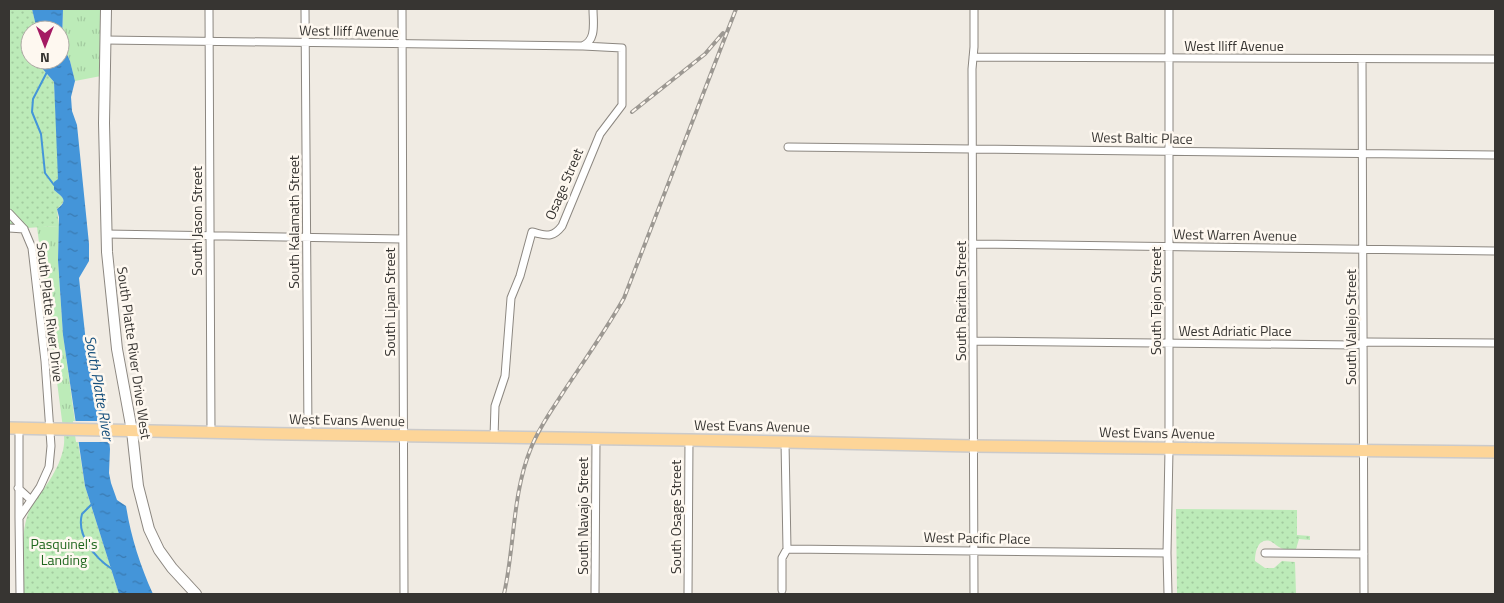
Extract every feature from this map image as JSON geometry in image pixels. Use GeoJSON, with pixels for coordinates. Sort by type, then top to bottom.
{"type":"FeatureCollection","features":[{"type":"Feature","properties":{"kind":"main road","name":"West Evans Avenue"},"geometry":{"type":"LineString","coordinates":[[14,428],[973,446],[1495,452]]}},
{"type":"Feature","properties":{"kind":"street","name":"South Platte River Drive West"},"geometry":{"type":"LineString","coordinates":[[106,9],[106,234],[127,431],[149,529],[159,550],[172,568],[196,594]]}},
{"type":"Feature","properties":{"kind":"street","name":"South Jason Street"},"geometry":{"type":"LineString","coordinates":[[209,9],[211,433]]}},
{"type":"Feature","properties":{"kind":"street","name":"South Kalamath Street"},"geometry":{"type":"LineString","coordinates":[[305,9],[308,434]]}},
{"type":"Feature","properties":{"kind":"street","name":"South Lipan Street"},"geometry":{"type":"LineString","coordinates":[[402,9],[404,594]]}},
{"type":"Feature","properties":{"kind":"street","name":"West Iliff Avenue"},"geometry":{"type":"LineString","coordinates":[[105,40],[582,46],[590,42],[593,33],[593,9]]}},
{"type":"Feature","properties":{"kind":"street","name":"South Raritan Street"},"geometry":{"type":"LineString","coordinates":[[974,9],[972,70],[974,594]]}},
{"type":"Feature","properties":{"kind":"street","name":"South Tejon Street"},"geometry":{"type":"LineString","coordinates":[[1168,594],[1166,553],[1169,448],[1170,9]]}},
{"type":"Feature","properties":{"kind":"street","name":"Osage Street"},"geometry":{"type":"LineString","coordinates":[[494,437],[496,406],[505,376],[511,298],[520,276],[532,232],[548,236],[556,233],[562,226],[600,134],[622,105],[622,48],[582,46]]}},
{"type":"Feature","properties":{"kind":"street","name":"West Iliff Avenue"},"geometry":{"type":"LineString","coordinates":[[973,57],[1495,59]]}},
{"type":"Feature","properties":{"kind":"street","name":"South Vallejo Street"},"geometry":{"type":"LineString","coordinates":[[1362,59],[1364,594]]}},
{"type":"Feature","properties":{"kind":"street","name":"West Baltic Place"},"geometry":{"type":"LineString","coordinates":[[788,147],[1495,154]]}},
{"type":"Feature","properties":{"kind":"street","name":"South Platte River Drive"},"geometry":{"type":"LineString","coordinates":[[9,212],[24,229],[32,248],[45,361],[56,430],[49,467],[19,518]]}},
{"type":"Feature","properties":{"kind":"street","name":"South Platte River Drive"},"geometry":{"type":"LineString","coordinates":[[9,228],[24,229]]}},
{"type":"Feature","properties":{"kind":"street"},"geometry":{"type":"LineString","coordinates":[[106,234],[402,239]]}},
{"type":"Feature","properties":{"kind":"street","name":"West Warren Avenue"},"geometry":{"type":"LineString","coordinates":[[974,244],[1495,251]]}},
{"type":"Feature","properties":{"kind":"street","name":"West Adriatic Place"},"geometry":{"type":"LineString","coordinates":[[973,341],[1363,344],[1446,341],[1495,342]]}},
{"type":"Feature","properties":{"kind":"street"},"geometry":{"type":"LineString","coordinates":[[14,428],[18,488],[20,594]]}},
{"type":"Feature","properties":{"kind":"street","name":"South Navajo Street"},"geometry":{"type":"LineString","coordinates":[[596,439],[596,594]]}},
{"type":"Feature","properties":{"kind":"street","name":"South Osage Street"},"geometry":{"type":"LineString","coordinates":[[688,594],[689,440]]}},
{"type":"Feature","properties":{"kind":"street"},"geometry":{"type":"LineString","coordinates":[[782,590],[782,558],[786,548],[786,442]]}},
{"type":"Feature","properties":{"kind":"street"},"geometry":{"type":"LineString","coordinates":[[18,488],[31,500]]}},
{"type":"Feature","properties":{"kind":"street","name":"West Pacific Place"},"geometry":{"type":"LineString","coordinates":[[786,548],[1166,553]]}},
{"type":"Feature","properties":{"kind":"street"},"geometry":{"type":"LineString","coordinates":[[1265,554],[1364,554]]}},
{"type":"Feature","properties":{"kind":"green space"},"geometry":{"type":"Polygon","coordinates":[[[9,9],[32,9],[35,20],[20,20],[20,70],[44,70],[54,82],[58,179],[54,190],[62,196],[63,203],[57,209],[59,226],[9,229],[9,9]]]}},
{"type":"Feature","properties":{"kind":"green space"},"geometry":{"type":"Polygon","coordinates":[[[63,9],[101,9],[101,76],[75,81],[70,61],[70,20],[63,20],[63,9]]]}},
{"type":"Feature","properties":{"kind":"green space"},"geometry":{"type":"Polygon","coordinates":[[[59,226],[58,260],[63,335],[77,436],[64,436],[37,227],[59,226]]]}},
{"type":"Feature","properties":{"kind":"green space","name":"Pasquinel's Landing"},"geometry":{"type":"Polygon","coordinates":[[[64,436],[77,436],[85,486],[119,594],[24,594],[24,528],[31,506],[55,471],[63,450],[64,436]]]}},
{"type":"Feature","properties":{"kind":"green space"},"geometry":{"type":"Polygon","coordinates":[[[1176,509],[1297,510],[1297,535],[1310,536],[1310,540],[1299,539],[1296,549],[1284,549],[1270,541],[1263,542],[1258,546],[1255,561],[1265,568],[1274,568],[1282,561],[1295,562],[1296,594],[1177,594],[1176,509]]]}},
{"type":"Feature","properties":{"kind":"water"},"geometry":{"type":"Polygon","coordinates":[[[32,9],[63,9],[63,20],[35,20],[32,9]]]}},
{"type":"Feature","properties":{"kind":"water"},"geometry":{"type":"Polygon","coordinates":[[[70,61],[75,81],[71,97],[72,111],[77,125],[89,244],[89,261],[79,278],[88,361],[93,380],[101,395],[102,408],[107,419],[111,483],[117,500],[126,506],[136,551],[153,594],[119,594],[85,486],[63,335],[58,260],[59,217],[57,209],[63,203],[63,199],[54,190],[54,182],[58,179],[54,82],[44,70],[70,70],[70,61]]]}},
{"type":"Feature","properties":{"kind":"pier"},"geometry":{"type":"Polygon","coordinates":[[[73,421],[109,421],[112,442],[76,442],[73,421]]]}},
{"type":"Feature","properties":{"kind":"waterway"},"geometry":{"type":"LineString","coordinates":[[47,72],[33,99],[32,112],[41,134],[45,173],[54,185]]}},
{"type":"Feature","properties":{"kind":"waterway"},"geometry":{"type":"LineString","coordinates":[[92,504],[82,514],[81,522],[84,538],[99,559],[112,569]]}},
{"type":"Feature","properties":{"kind":"railway"},"geometry":{"type":"LineString","coordinates":[[504,594],[520,483],[531,448],[546,419],[624,298],[736,9]]}},
{"type":"Feature","properties":{"kind":"railway"},"geometry":{"type":"LineString","coordinates":[[632,112],[705,54],[723,33]]}},
{"type":"Feature","properties":{"kind":"water label","name":"South Platte River"},"geometry":{"type":"Point","coordinates":[99,388]}}]}
